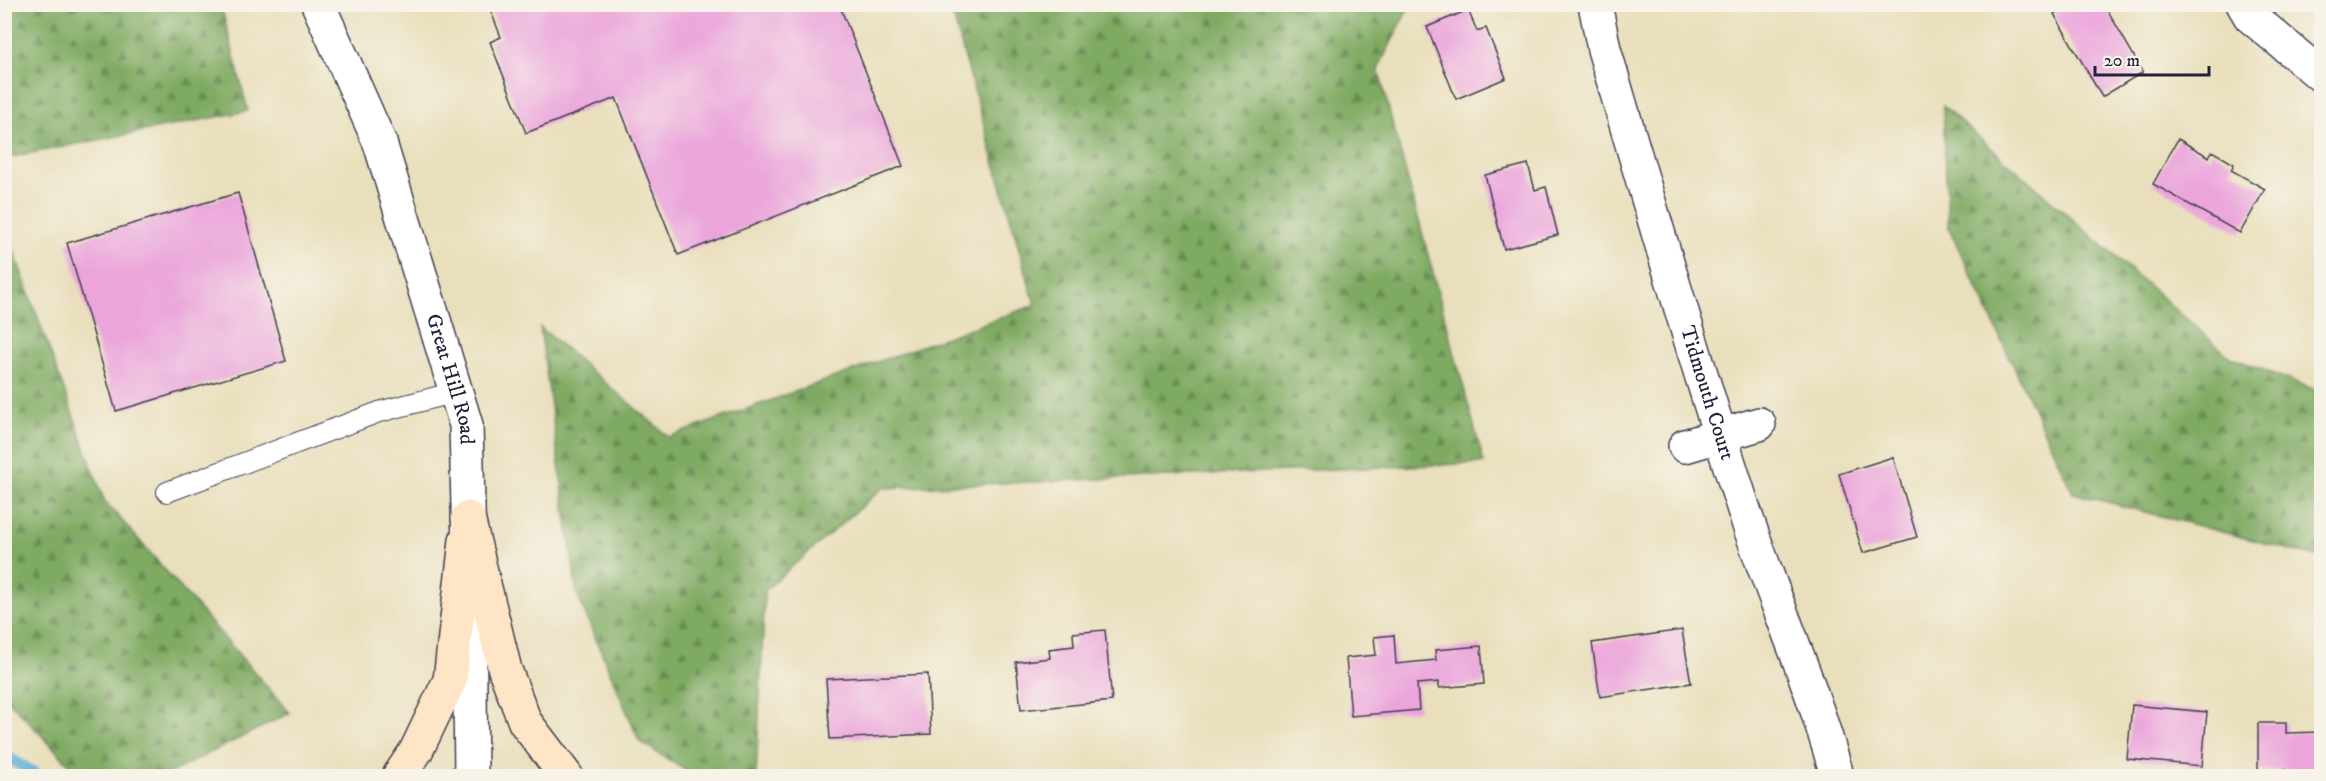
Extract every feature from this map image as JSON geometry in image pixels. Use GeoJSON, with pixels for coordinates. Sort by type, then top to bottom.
{"type":"FeatureCollection","features":[{"type":"Feature","properties":{"kind":"main road"},"geometry":{"type":"LineString","coordinates":[[399,777],[416,751],[450,680],[468,518]]}},
{"type":"Feature","properties":{"kind":"main road"},"geometry":{"type":"LineString","coordinates":[[468,518],[505,670],[525,722],[566,777]]}},
{"type":"Feature","properties":{"kind":"street","name":"Great Hill Road"},"geometry":{"type":"LineString","coordinates":[[318,4],[380,143],[466,425],[471,777]]}},
{"type":"Feature","properties":{"kind":"street","name":"Tidmouth Court"},"geometry":{"type":"LineString","coordinates":[[1595,4],[1604,49],[1696,363],[1748,522],[1802,669],[1837,777]]}},
{"type":"Feature","properties":{"kind":"street"},"geometry":{"type":"LineString","coordinates":[[2243,4],[2250,16],[2322,76]]}},
{"type":"Feature","properties":{"kind":"street"},"geometry":{"type":"LineString","coordinates":[[1685,446],[1759,424]]}},
{"type":"Feature","properties":{"kind":"lane"},"geometry":{"type":"LineString","coordinates":[[167,492],[379,412],[456,392]]}},
{"type":"Feature","properties":{"kind":"green space"},"geometry":{"type":"Polygon","coordinates":[[[5,4],[221,5],[248,111],[5,158],[5,4]]]}},
{"type":"Feature","properties":{"kind":"green space"},"geometry":{"type":"Polygon","coordinates":[[[950,5],[1410,5],[1378,69],[1484,463],[883,488],[765,590],[756,776],[694,776],[639,741],[577,594],[540,327],[669,437],[1035,305],[950,5]]]}},
{"type":"Feature","properties":{"kind":"green space"},"geometry":{"type":"Polygon","coordinates":[[[1943,106],[2230,357],[2321,392],[2321,558],[2073,493],[1948,226],[1943,106]]]}},
{"type":"Feature","properties":{"kind":"green space"},"geometry":{"type":"Polygon","coordinates":[[[5,227],[104,500],[290,713],[164,776],[80,776],[5,697],[5,227]]]}},
{"type":"Feature","properties":{"kind":"building"},"geometry":{"type":"Polygon","coordinates":[[[488,4],[839,4],[903,166],[678,255],[616,98],[526,133],[490,42],[501,37],[488,4]]]}},
{"type":"Feature","properties":{"kind":"building"},"geometry":{"type":"Polygon","coordinates":[[[2069,4],[2104,4],[2143,72],[2102,97],[2054,14],[2069,4]]]}},
{"type":"Feature","properties":{"kind":"building"},"geometry":{"type":"Polygon","coordinates":[[[1468,10],[1477,31],[1486,28],[1506,78],[1456,99],[1427,27],[1468,10]]]}},
{"type":"Feature","properties":{"kind":"building"},"geometry":{"type":"Polygon","coordinates":[[[2178,139],[2209,157],[2212,151],[2234,164],[2231,170],[2265,189],[2240,233],[2153,184],[2178,139]]]}},
{"type":"Feature","properties":{"kind":"building"},"geometry":{"type":"Polygon","coordinates":[[[1528,164],[1535,190],[1546,187],[1558,235],[1504,249],[1485,175],[1528,164]]]}},
{"type":"Feature","properties":{"kind":"building"},"geometry":{"type":"Polygon","coordinates":[[[238,193],[286,361],[116,411],[67,243],[238,193]]]}},
{"type":"Feature","properties":{"kind":"building"},"geometry":{"type":"Polygon","coordinates":[[[1893,457],[1917,537],[1863,553],[1839,474],[1893,457]]]}},
{"type":"Feature","properties":{"kind":"building"},"geometry":{"type":"Polygon","coordinates":[[[1105,630],[1112,701],[1021,710],[1016,662],[1050,658],[1049,649],[1074,646],[1073,633],[1105,630]]]}},
{"type":"Feature","properties":{"kind":"building"},"geometry":{"type":"Polygon","coordinates":[[[1682,630],[1691,683],[1600,697],[1592,643],[1682,630]]]}},
{"type":"Feature","properties":{"kind":"building"},"geometry":{"type":"Polygon","coordinates":[[[1394,635],[1396,664],[1436,660],[1435,650],[1481,646],[1484,684],[1439,688],[1439,682],[1417,684],[1419,710],[1351,716],[1346,658],[1376,655],[1374,637],[1394,635]]]}},
{"type":"Feature","properties":{"kind":"building"},"geometry":{"type":"Polygon","coordinates":[[[928,674],[931,734],[830,739],[826,679],[928,674]]]}},
{"type":"Feature","properties":{"kind":"building"},"geometry":{"type":"Polygon","coordinates":[[[2132,705],[2207,712],[2202,766],[2127,759],[2132,705]]]}},
{"type":"Feature","properties":{"kind":"building"},"geometry":{"type":"Polygon","coordinates":[[[2258,723],[2286,723],[2286,733],[2322,732],[2322,776],[2286,776],[2286,770],[2258,771],[2258,723]]]}},
{"type":"Feature","properties":{"kind":"waterway"},"geometry":{"type":"LineString","coordinates":[[4,755],[39,776]]}}]}
